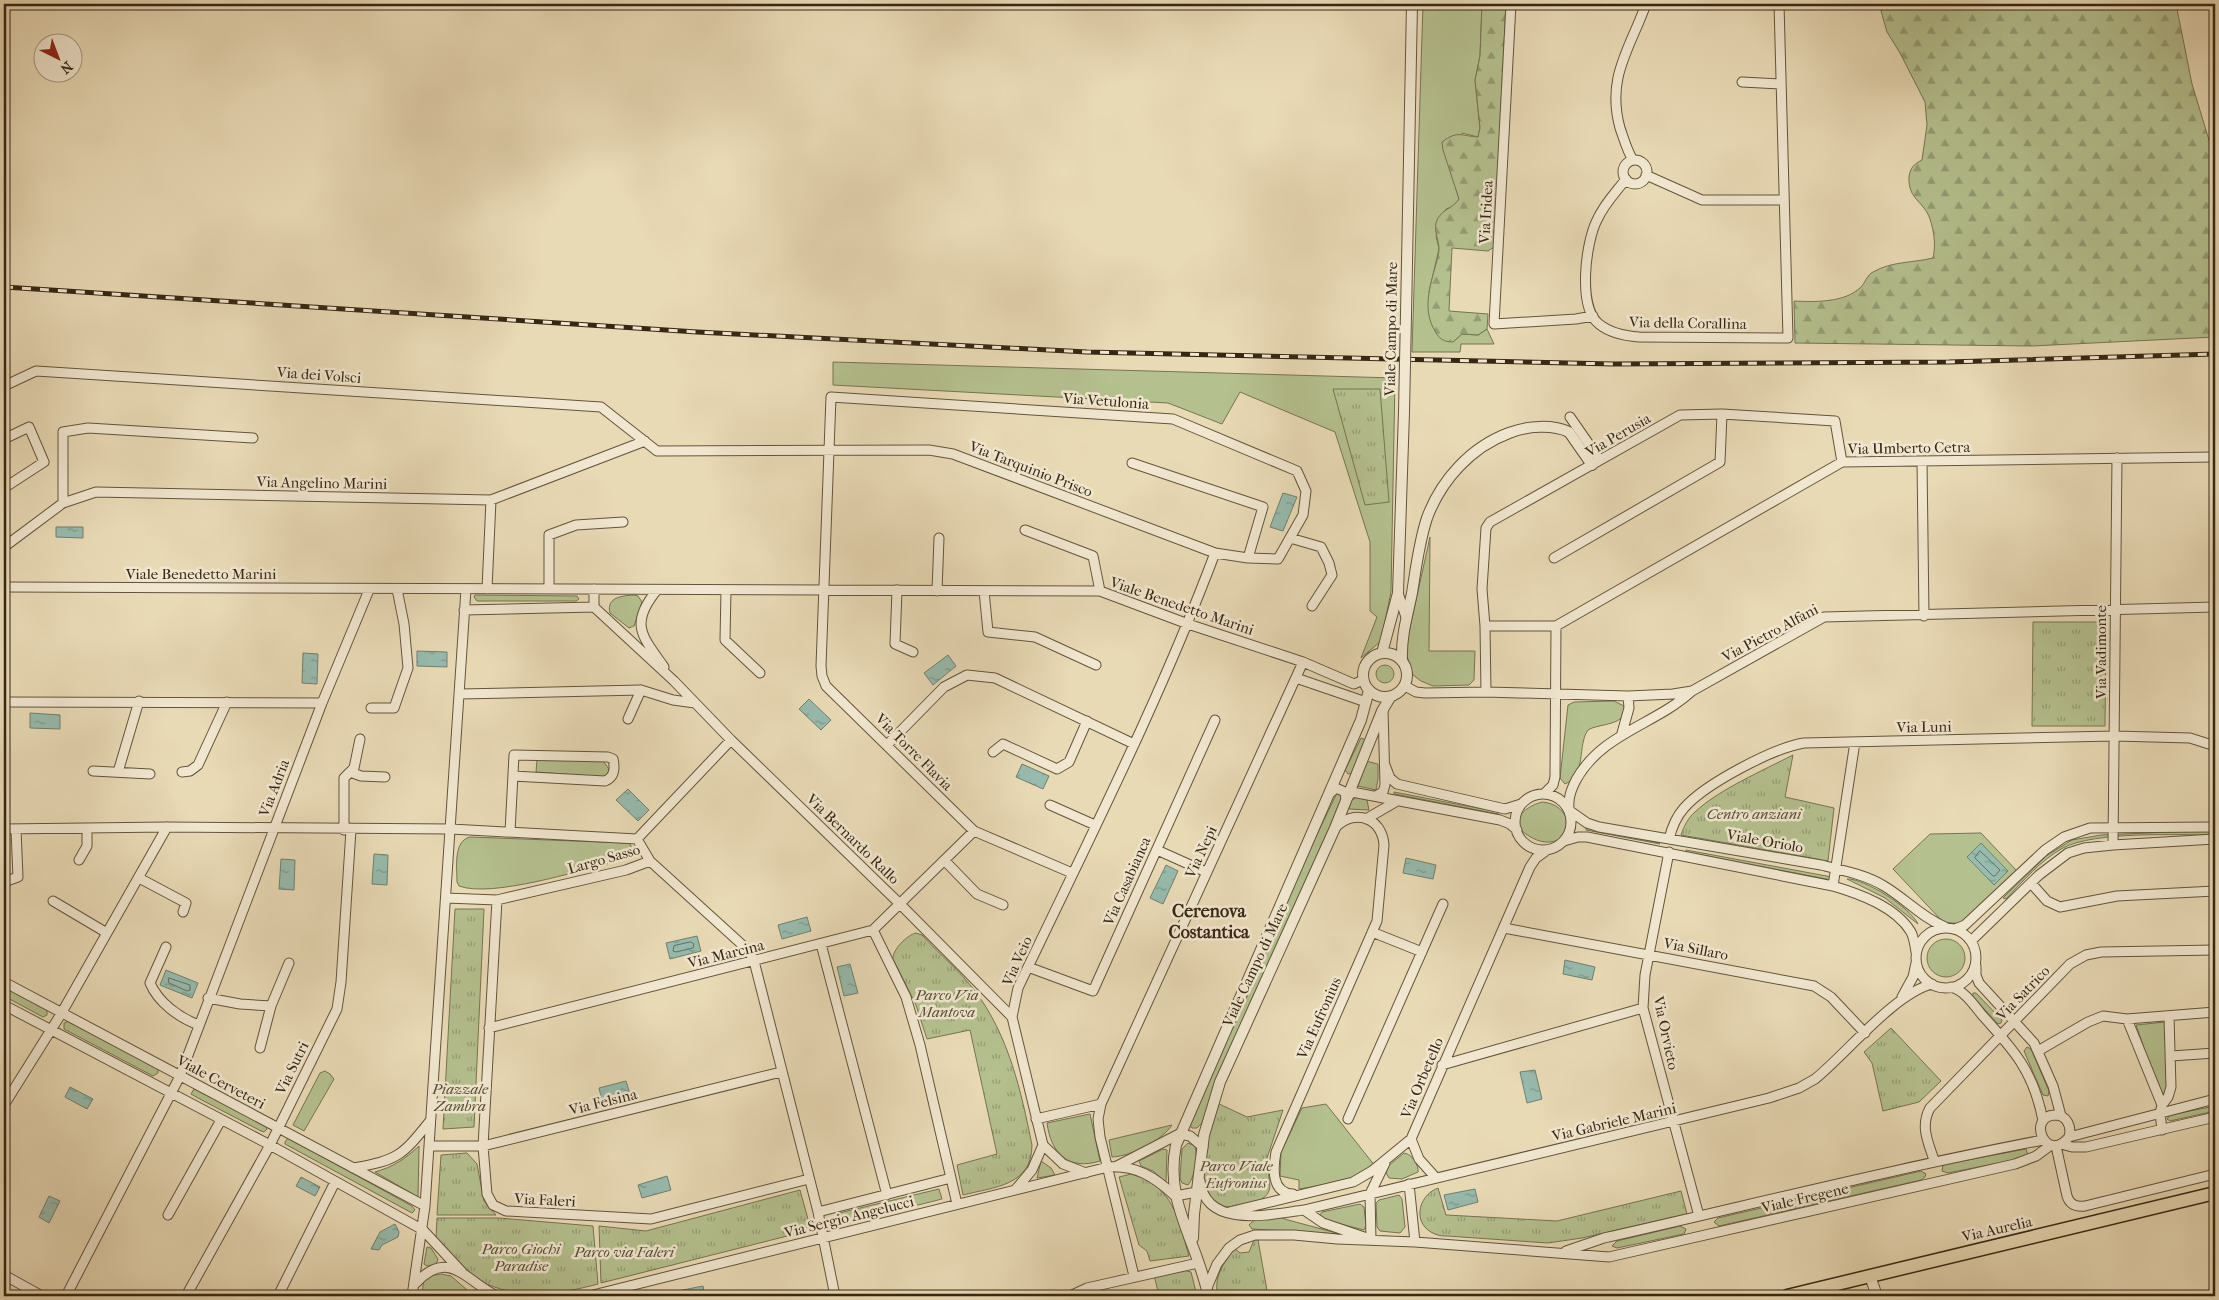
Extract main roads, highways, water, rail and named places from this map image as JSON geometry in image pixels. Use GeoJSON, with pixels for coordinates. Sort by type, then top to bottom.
{"type":"FeatureCollection","features":[{"type":"Feature","properties":{"kind":"main road","name":"Via Aurelia"},"geometry":{"type":"LineString","coordinates":[[1787,1296],[2215,1193]]}},
{"type":"Feature","properties":{"kind":"water"},"geometry":{"type":"Polygon","coordinates":[[[1283,493],[1297,497],[1283,531],[1270,527],[1283,493]]]}},
{"type":"Feature","properties":{"kind":"water"},"geometry":{"type":"Polygon","coordinates":[[[56,527],[83,527],[83,538],[56,537],[56,527]]]}},
{"type":"Feature","properties":{"kind":"water"},"geometry":{"type":"Polygon","coordinates":[[[417,651],[447,652],[447,667],[417,666],[417,651]]]}},
{"type":"Feature","properties":{"kind":"water"},"geometry":{"type":"Polygon","coordinates":[[[303,653],[318,654],[317,684],[302,683],[303,653]]]}},
{"type":"Feature","properties":{"kind":"water"},"geometry":{"type":"Polygon","coordinates":[[[948,655],[956,666],[933,685],[924,673],[948,655]]]}},
{"type":"Feature","properties":{"kind":"water"},"geometry":{"type":"Polygon","coordinates":[[[809,699],[831,720],[821,730],[799,709],[809,699]]]}},
{"type":"Feature","properties":{"kind":"water"},"geometry":{"type":"Polygon","coordinates":[[[30,713],[60,715],[60,729],[30,728],[30,713]]]}},
{"type":"Feature","properties":{"kind":"water"},"geometry":{"type":"Polygon","coordinates":[[[1022,764],[1049,776],[1043,789],[1016,777],[1022,764]]]}},
{"type":"Feature","properties":{"kind":"water"},"geometry":{"type":"Polygon","coordinates":[[[628,789],[649,810],[638,821],[616,800],[628,789]]]}},
{"type":"Feature","properties":{"kind":"water"},"geometry":{"type":"Polygon","coordinates":[[[1981,843],[2008,871],[1994,885],[1967,857],[1981,843]]]}},
{"type":"Feature","properties":{"kind":"water"},"geometry":{"type":"Polygon","coordinates":[[[374,854],[388,855],[387,885],[372,884],[374,854]]]}},
{"type":"Feature","properties":{"kind":"water"},"geometry":{"type":"Polygon","coordinates":[[[1406,858],[1436,865],[1433,879],[1403,873],[1406,858]]]}},
{"type":"Feature","properties":{"kind":"water"},"geometry":{"type":"Polygon","coordinates":[[[281,859],[295,860],[294,890],[279,889],[281,859]]]}},
{"type":"Feature","properties":{"kind":"water"},"geometry":{"type":"Polygon","coordinates":[[[1166,865],[1178,871],[1163,904],[1150,898],[1166,865]]]}},
{"type":"Feature","properties":{"kind":"water"},"geometry":{"type":"Polygon","coordinates":[[[807,917],[811,931],[782,939],[778,925],[807,917]]]}},
{"type":"Feature","properties":{"kind":"water"},"geometry":{"type":"Polygon","coordinates":[[[697,936],[701,951],[670,959],[666,943],[697,936]]]}},
{"type":"Feature","properties":{"kind":"water"},"geometry":{"type":"Polygon","coordinates":[[[1565,960],[1595,967],[1592,980],[1563,974],[1565,960]]]}},
{"type":"Feature","properties":{"kind":"water"},"geometry":{"type":"Polygon","coordinates":[[[850,964],[858,993],[844,996],[837,967],[850,964]]]}},
{"type":"Feature","properties":{"kind":"water"},"geometry":{"type":"Polygon","coordinates":[[[166,970],[198,983],[192,998],[160,985],[166,970]]]}},
{"type":"Feature","properties":{"kind":"water"},"geometry":{"type":"Polygon","coordinates":[[[1535,1070],[1542,1099],[1527,1103],[1520,1072],[1535,1070]]]}},
{"type":"Feature","properties":{"kind":"water"},"geometry":{"type":"Polygon","coordinates":[[[626,1081],[630,1094],[602,1101],[599,1088],[626,1081]]]}},
{"type":"Feature","properties":{"kind":"water"},"geometry":{"type":"Polygon","coordinates":[[[70,1087],[93,1099],[87,1109],[65,1097],[70,1087]]]}},
{"type":"Feature","properties":{"kind":"water"},"geometry":{"type":"Polygon","coordinates":[[[667,1176],[671,1190],[642,1198],[638,1185],[667,1176]]]}},
{"type":"Feature","properties":{"kind":"water"},"geometry":{"type":"Polygon","coordinates":[[[301,1177],[320,1187],[315,1196],[296,1186],[301,1177]]]}},
{"type":"Feature","properties":{"kind":"water"},"geometry":{"type":"Polygon","coordinates":[[[1475,1189],[1478,1202],[1448,1210],[1444,1195],[1475,1189]]]}},
{"type":"Feature","properties":{"kind":"water"},"geometry":{"type":"Polygon","coordinates":[[[49,1196],[60,1201],[49,1223],[39,1217],[49,1196]]]}},
{"type":"Feature","properties":{"kind":"water"},"geometry":{"type":"Polygon","coordinates":[[[395,1224],[399,1232],[398,1237],[382,1245],[379,1250],[371,1249],[380,1232],[395,1224]]]}},
{"type":"Feature","properties":{"kind":"water"},"geometry":{"type":"Polygon","coordinates":[[[703,1286],[705,1296],[674,1296],[673,1292],[703,1286]]]}},
{"type":"Feature","properties":{"kind":"railway"},"geometry":{"type":"LineString","coordinates":[[4,287],[697,332],[1087,352],[1613,364],[1949,362],[2215,354]]}},
{"type":"Feature","properties":{"kind":"district","name":"Cerenova Costantica"},"geometry":{"type":"Point","coordinates":[1209,921]}},
{"type":"Feature","properties":{"kind":"park label","name":"Centro anziani"},"geometry":{"type":"Point","coordinates":[1754,814]}},
{"type":"Feature","properties":{"kind":"park label","name":"Parco Via Mantova"},"geometry":{"type":"Point","coordinates":[947,1004]}},
{"type":"Feature","properties":{"kind":"park label","name":"Piazzale Zambra"},"geometry":{"type":"Point","coordinates":[460,1098]}},
{"type":"Feature","properties":{"kind":"park label","name":"Parco Viale Eufronius"},"geometry":{"type":"Point","coordinates":[1236,1174]}},
{"type":"Feature","properties":{"kind":"park label","name":"Parco via Faleri"},"geometry":{"type":"Point","coordinates":[624,1252]}},
{"type":"Feature","properties":{"kind":"park label","name":"Parco Giochi Paradise"},"geometry":{"type":"Point","coordinates":[521,1258]}}]}
